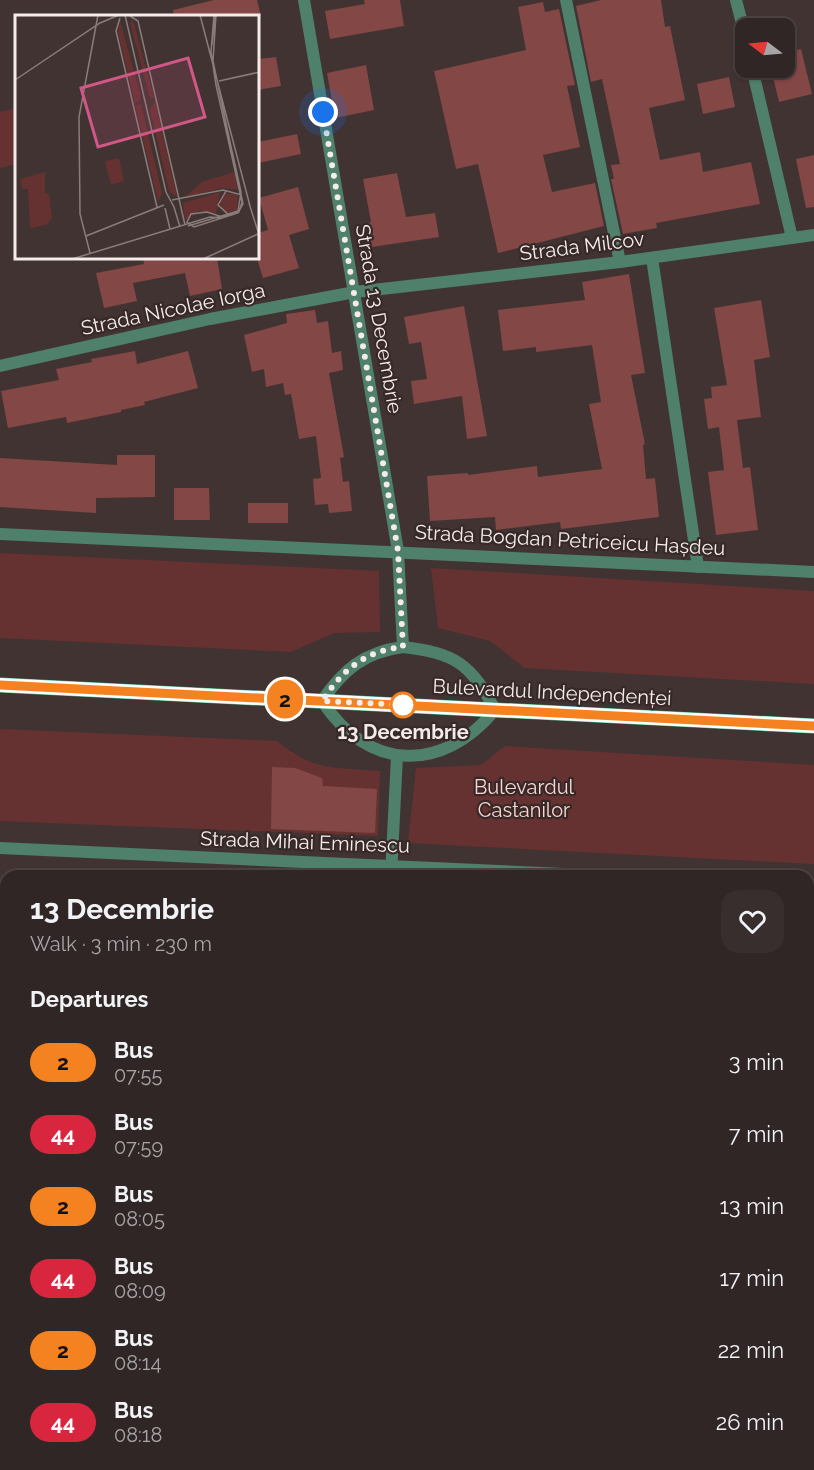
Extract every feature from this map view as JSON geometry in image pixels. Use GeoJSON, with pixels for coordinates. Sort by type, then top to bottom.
{"type":"FeatureCollection","features":[{"type":"Feature","properties":{"kind":"main road","name":"Bulevardul Independenței"},"geometry":{"type":"LineString","coordinates":[[0,685],[814,726]]}},
{"type":"Feature","properties":{"kind":"street","name":"Strada 13 Decembrie"},"geometry":{"type":"LineString","coordinates":[[304,0],[398,551],[403,647]]}},
{"type":"Feature","properties":{"kind":"street"},"geometry":{"type":"LineString","coordinates":[[566,0],[620,262]]}},
{"type":"Feature","properties":{"kind":"street"},"geometry":{"type":"LineString","coordinates":[[736,0],[741,18]]}},
{"type":"Feature","properties":{"kind":"street"},"geometry":{"type":"LineString","coordinates":[[754,78],[792,238]]}},
{"type":"Feature","properties":{"kind":"street","name":"Strada Milcov"},"geometry":{"type":"LineString","coordinates":[[355,292],[620,262],[814,235]]}},
{"type":"Feature","properties":{"kind":"street"},"geometry":{"type":"LineString","coordinates":[[652,258],[698,567]]}},
{"type":"Feature","properties":{"kind":"street","name":"Strada Nicolae Iorga"},"geometry":{"type":"LineString","coordinates":[[0,366],[210,319],[355,292]]}},
{"type":"Feature","properties":{"kind":"street","name":"Strada Bogdan Petriceicu Hașdeu"},"geometry":{"type":"LineString","coordinates":[[0,534],[814,572]]}},
{"type":"Feature","properties":{"kind":"street"},"geometry":{"type":"LineString","coordinates":[[403,647],[434,650],[452,657],[471,672],[495,710],[482,726],[456,745],[435,753],[397,756],[382,753],[353,738],[335,721],[322,701],[336,679],[351,665],[384,649],[403,647]]}},
{"type":"Feature","properties":{"kind":"street"},"geometry":{"type":"LineString","coordinates":[[392,870],[397,756]]}},
{"type":"Feature","properties":{"kind":"street","name":"Strada Mihai Eminescu"},"geometry":{"type":"LineString","coordinates":[[0,848],[392,870]]}},
{"type":"Feature","properties":{"kind":"green space"},"geometry":{"type":"Polygon","coordinates":[[[15,108],[15,164],[0,168],[0,112],[15,108]]]}},
{"type":"Feature","properties":{"kind":"green space"},"geometry":{"type":"Polygon","coordinates":[[[0,553],[379,571],[380,632],[334,633],[291,652],[0,638],[0,553]]]}},
{"type":"Feature","properties":{"kind":"green space"},"geometry":{"type":"Polygon","coordinates":[[[431,568],[814,591],[814,684],[525,668],[490,641],[438,628],[431,568]]]}},
{"type":"Feature","properties":{"kind":"green space"},"geometry":{"type":"Polygon","coordinates":[[[0,729],[277,741],[290,751],[314,763],[337,768],[380,771],[378,836],[0,821],[0,729]]]}},
{"type":"Feature","properties":{"kind":"green space","name":"Bulevardul Castanilor"},"geometry":{"type":"Polygon","coordinates":[[[505,746],[814,765],[814,864],[408,843],[416,768],[481,765],[505,746]]]}},
{"type":"Feature","properties":{"kind":"building"},"geometry":{"type":"Polygon","coordinates":[[[214,0],[257,0],[261,16],[174,15],[173,10],[214,0]]]}},
{"type":"Feature","properties":{"kind":"building"},"geometry":{"type":"Polygon","coordinates":[[[364,0],[400,0],[404,26],[330,39],[325,11],[365,4],[364,0]]]}},
{"type":"Feature","properties":{"kind":"building"},"geometry":{"type":"Polygon","coordinates":[[[601,0],[661,0],[665,27],[670,26],[685,100],[649,108],[660,160],[700,152],[703,172],[751,162],[760,204],[656,223],[657,228],[623,234],[611,179],[614,179],[611,165],[620,164],[602,79],[591,82],[576,6],[601,0]]]}},
{"type":"Feature","properties":{"kind":"building"},"geometry":{"type":"Polygon","coordinates":[[[543,2],[545,12],[559,9],[575,85],[567,86],[580,147],[543,155],[552,192],[595,183],[604,226],[498,253],[478,164],[456,169],[434,71],[526,50],[518,7],[543,2]]]}},
{"type":"Feature","properties":{"kind":"building"},"geometry":{"type":"Polygon","coordinates":[[[801,49],[812,94],[779,102],[773,78],[795,78],[795,50],[801,49]]]}},
{"type":"Feature","properties":{"kind":"building"},"geometry":{"type":"Polygon","coordinates":[[[276,57],[281,86],[260,90],[260,59],[276,57]]]}},
{"type":"Feature","properties":{"kind":"building"},"geometry":{"type":"Polygon","coordinates":[[[366,65],[374,110],[335,118],[327,73],[366,65]]]}},
{"type":"Feature","properties":{"kind":"building"},"geometry":{"type":"Polygon","coordinates":[[[729,77],[735,107],[703,114],[697,84],[729,77]]]}},
{"type":"Feature","properties":{"kind":"building"},"geometry":{"type":"Polygon","coordinates":[[[297,134],[301,154],[260,163],[260,142],[297,134]]]}},
{"type":"Feature","properties":{"kind":"building"},"geometry":{"type":"Polygon","coordinates":[[[814,155],[814,207],[806,208],[796,159],[814,155]]]}},
{"type":"Feature","properties":{"kind":"building"},"geometry":{"type":"Polygon","coordinates":[[[397,173],[406,217],[435,213],[439,237],[372,247],[368,223],[371,222],[363,179],[397,173]]]}},
{"type":"Feature","properties":{"kind":"building"},"geometry":{"type":"Polygon","coordinates":[[[298,187],[309,229],[289,235],[299,268],[263,278],[258,262],[260,260],[260,232],[268,230],[260,198],[298,187]]]}},
{"type":"Feature","properties":{"kind":"building"},"geometry":{"type":"Polygon","coordinates":[[[143,260],[217,260],[222,289],[190,296],[185,273],[133,283],[137,301],[104,308],[96,273],[144,264],[143,260]]]}},
{"type":"Feature","properties":{"kind":"building"},"geometry":{"type":"Polygon","coordinates":[[[629,274],[645,373],[631,375],[645,444],[643,445],[646,479],[655,478],[659,517],[561,529],[560,522],[496,530],[495,517],[430,521],[427,476],[468,473],[468,475],[537,466],[538,477],[602,469],[589,404],[601,402],[592,345],[536,352],[536,347],[503,351],[498,310],[585,300],[582,282],[629,274]]]}},
{"type":"Feature","properties":{"kind":"building"},"geometry":{"type":"Polygon","coordinates":[[[761,300],[770,357],[754,360],[761,417],[737,420],[743,468],[750,467],[758,530],[716,535],[708,472],[724,470],[719,427],[708,429],[704,399],[712,398],[711,387],[727,385],[714,308],[761,300]]]}},
{"type":"Feature","properties":{"kind":"building"},"geometry":{"type":"Polygon","coordinates":[[[464,306],[487,436],[467,439],[462,396],[414,404],[411,381],[427,379],[421,342],[409,344],[404,317],[464,306]]]}},
{"type":"Feature","properties":{"kind":"building"},"geometry":{"type":"Polygon","coordinates":[[[315,310],[317,323],[328,321],[332,353],[341,351],[343,370],[329,373],[344,457],[340,458],[343,482],[349,481],[352,511],[329,513],[328,504],[315,505],[313,479],[321,478],[316,436],[299,439],[291,394],[285,395],[283,383],[266,387],[264,369],[252,372],[244,335],[287,323],[286,314],[315,310]]]}},
{"type":"Feature","properties":{"kind":"building"},"geometry":{"type":"Polygon","coordinates":[[[135,351],[137,364],[188,351],[198,388],[144,402],[145,405],[121,410],[121,412],[67,423],[66,417],[8,428],[1,391],[59,380],[56,369],[92,362],[91,359],[135,351]]]}},
{"type":"Feature","properties":{"kind":"building"},"geometry":{"type":"Polygon","coordinates":[[[117,455],[155,455],[155,497],[96,498],[96,513],[0,507],[0,458],[117,465],[117,455]]]}},
{"type":"Feature","properties":{"kind":"building"},"geometry":{"type":"Polygon","coordinates":[[[174,488],[209,488],[210,520],[174,520],[174,488]]]}},
{"type":"Feature","properties":{"kind":"building"},"geometry":{"type":"Polygon","coordinates":[[[248,503],[288,503],[288,523],[248,523],[248,503]]]}},
{"type":"Feature","properties":{"kind":"building"},"geometry":{"type":"Polygon","coordinates":[[[272,767],[295,768],[322,778],[323,786],[377,789],[375,833],[271,829],[272,767]]]}},
{"type":"Feature","properties":{"kind":"bus line","name":"2"},"geometry":{"type":"LineString","coordinates":[[0,685],[814,726]]}},
{"type":"Feature","properties":{"kind":"place","name":"13 Decembrie"},"geometry":{"type":"Point","coordinates":[403,705]}},
{"type":"Feature","properties":{"kind":"route"},"geometry":{"type":"LineString","coordinates":[[323,112],[398,551],[403,647],[384,649],[365,656],[351,665],[336,679],[322,701],[406,705],[403,705]]}}]}
